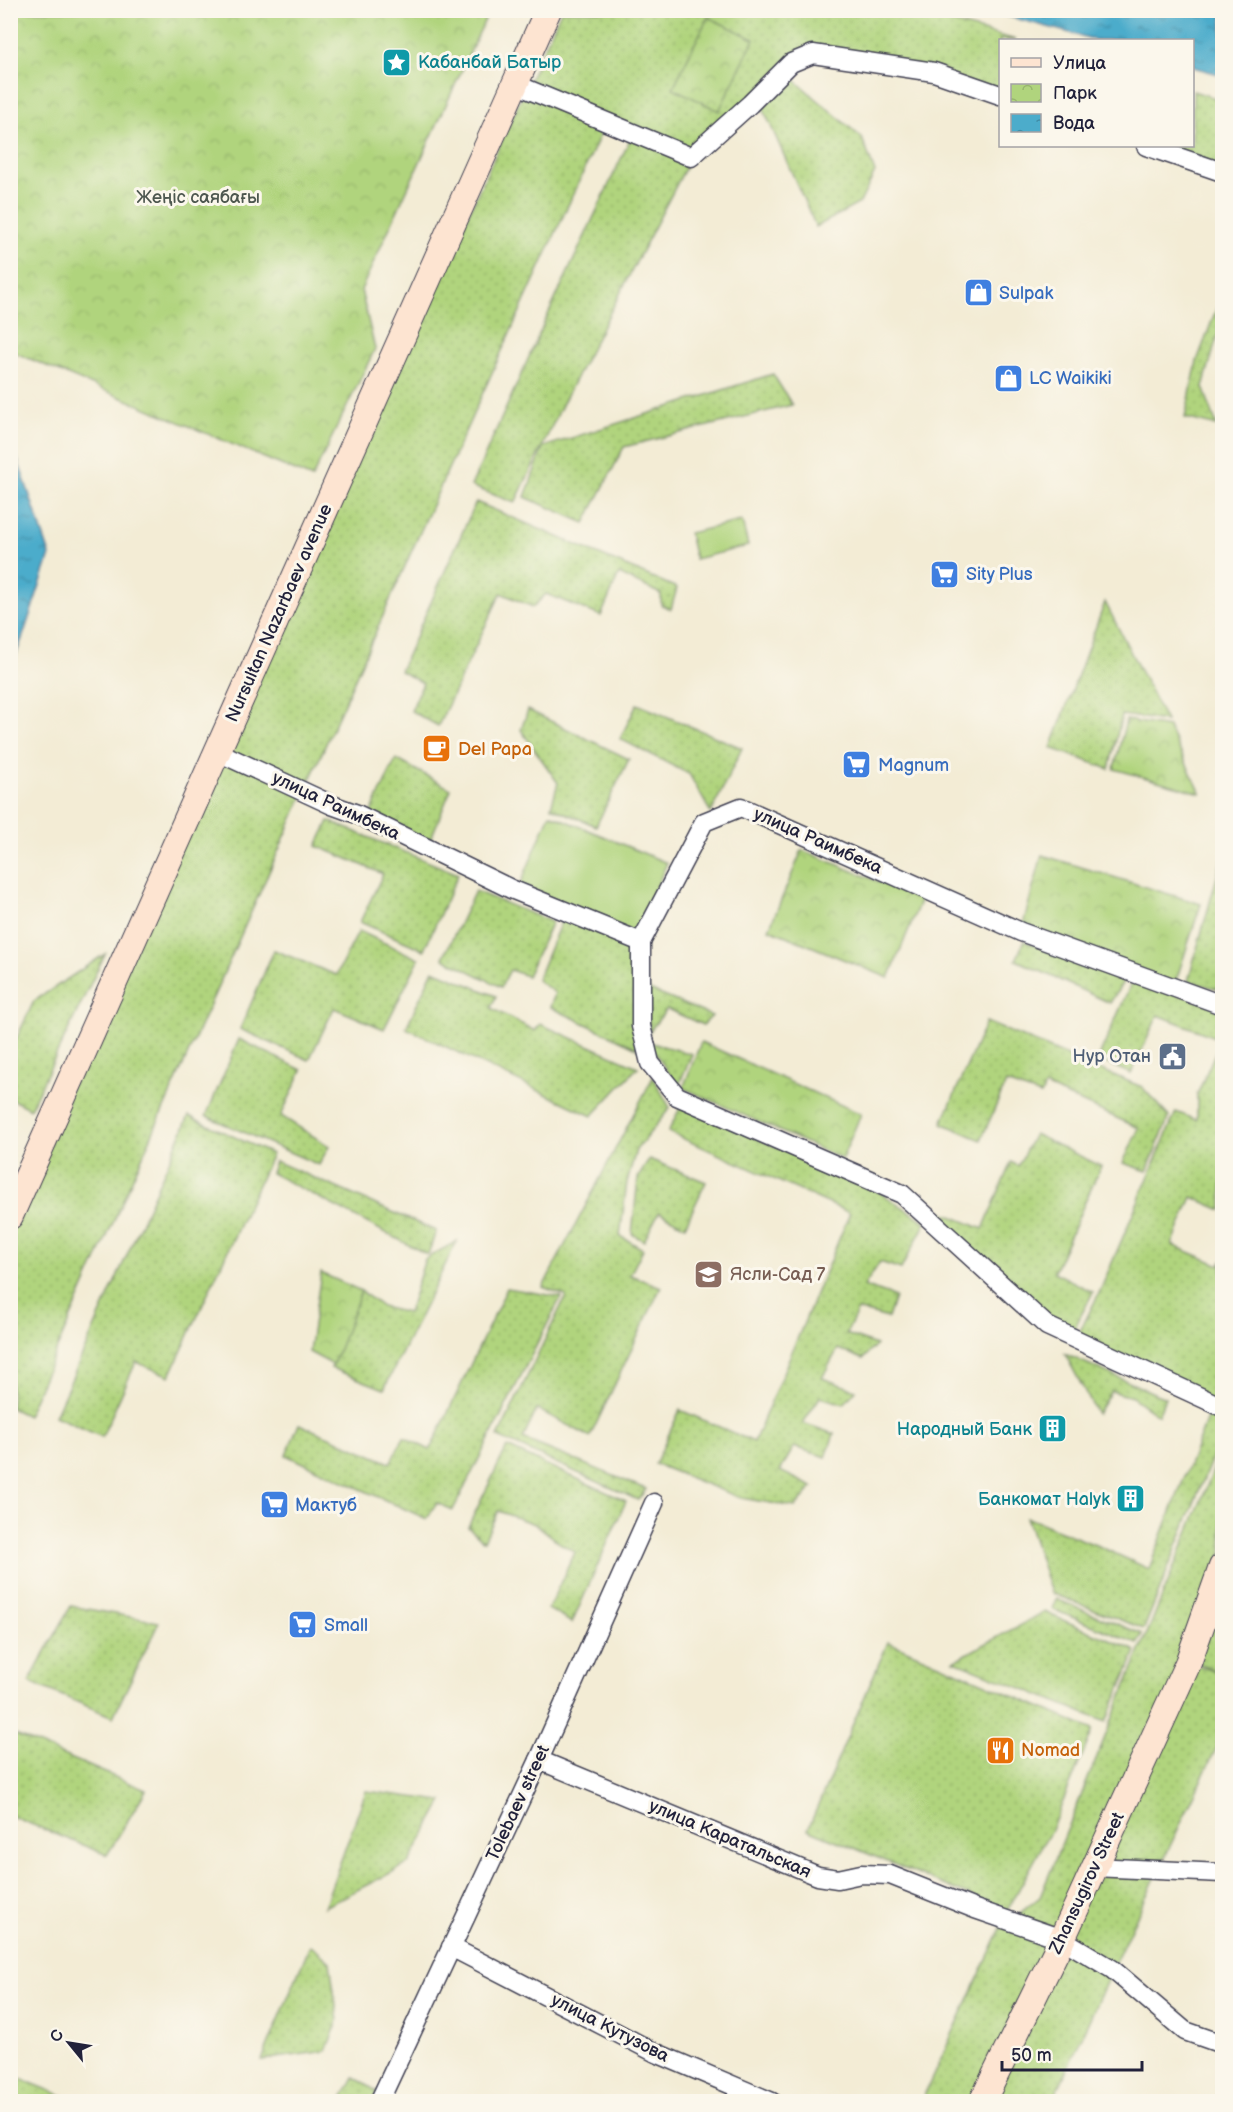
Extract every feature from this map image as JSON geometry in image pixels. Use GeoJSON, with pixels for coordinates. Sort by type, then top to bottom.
{"type":"FeatureCollection","features":[{"type":"Feature","properties":{"kind":"main road","name":"Nursultan Nazarbaev avenue"},"geometry":{"type":"LineString","coordinates":[[10,1216],[548,10]]}},
{"type":"Feature","properties":{"kind":"main road","name":"Zhansugirov Street"},"geometry":{"type":"LineString","coordinates":[[982,2102],[1062,1939],[1188,1663],[1222,1568]]}},
{"type":"Feature","properties":{"kind":"street"},"geometry":{"type":"LineString","coordinates":[[515,84],[691,157],[791,63],[813,54],[934,72],[999,95]]}},
{"type":"Feature","properties":{"kind":"street"},"geometry":{"type":"LineString","coordinates":[[1149,147],[1222,172]]}},
{"type":"Feature","properties":{"kind":"street","name":"улица Раимбека"},"geometry":{"type":"LineString","coordinates":[[218,752],[332,805],[357,814],[511,889],[640,942],[704,822],[741,807],[1021,932],[1222,1005]]}},
{"type":"Feature","properties":{"kind":"street"},"geometry":{"type":"LineString","coordinates":[[640,942],[641,1026],[650,1063],[677,1096],[902,1194],[1047,1326],[1222,1407]]}},
{"type":"Feature","properties":{"kind":"street","name":"Tolebaev street"},"geometry":{"type":"LineString","coordinates":[[379,2102],[539,1760],[654,1503]]}},
{"type":"Feature","properties":{"kind":"street","name":"улица Каратальская"},"geometry":{"type":"LineString","coordinates":[[539,1760],[818,1876],[838,1879],[861,1874],[890,1875],[975,1909],[1062,1939],[1112,1969],[1185,2031],[1222,2044]]}},
{"type":"Feature","properties":{"kind":"street"},"geometry":{"type":"LineString","coordinates":[[1093,1867],[1222,1873]]}},
{"type":"Feature","properties":{"kind":"street","name":"улица Кутузова"},"geometry":{"type":"LineString","coordinates":[[451,1947],[654,2052],[772,2102]]}},
{"type":"Feature","properties":{"kind":"green space","name":"Жеңіс саябағы"},"geometry":{"type":"Polygon","coordinates":[[[10,11],[489,11],[361,290],[375,349],[312,478],[11,351],[10,11]]]}},
{"type":"Feature","properties":{"kind":"green space"},"geometry":{"type":"Polygon","coordinates":[[[561,11],[909,11],[1012,39],[999,39],[999,95],[919,70],[802,59],[691,157],[565,399],[515,503],[471,486],[633,133],[606,122],[446,474],[27,1416],[11,1408],[11,1216],[561,11]]]}},
{"type":"Feature","properties":{"kind":"green space"},"geometry":{"type":"Polygon","coordinates":[[[708,17],[754,39],[719,111],[673,88],[708,17]]]}},
{"type":"Feature","properties":{"kind":"green space"},"geometry":{"type":"Polygon","coordinates":[[[791,77],[862,138],[875,172],[860,203],[816,227],[762,106],[791,77]]]}},
{"type":"Feature","properties":{"kind":"green space"},"geometry":{"type":"Polygon","coordinates":[[[1194,91],[1222,100],[1222,172],[1149,147],[1194,147],[1194,91]]]}},
{"type":"Feature","properties":{"kind":"green space"},"geometry":{"type":"Polygon","coordinates":[[[1222,294],[1222,320],[1203,387],[1217,426],[1185,418],[1197,361],[1222,294]]]}},
{"type":"Feature","properties":{"kind":"green space"},"geometry":{"type":"Polygon","coordinates":[[[773,374],[792,405],[624,447],[585,523],[525,497],[543,447],[773,374]]]}},
{"type":"Feature","properties":{"kind":"green space"},"geometry":{"type":"Polygon","coordinates":[[[476,502],[677,588],[671,609],[661,605],[661,594],[619,574],[601,616],[546,594],[533,607],[501,593],[438,726],[411,711],[423,683],[400,671],[476,502]]]}},
{"type":"Feature","properties":{"kind":"green space"},"geometry":{"type":"Polygon","coordinates":[[[742,521],[748,546],[695,559],[689,533],[742,521]]]}},
{"type":"Feature","properties":{"kind":"green space"},"geometry":{"type":"Polygon","coordinates":[[[1105,602],[1166,721],[1122,715],[1109,769],[1051,748],[1105,602]]]}},
{"type":"Feature","properties":{"kind":"green space"},"geometry":{"type":"Polygon","coordinates":[[[637,704],[742,748],[711,813],[689,774],[620,739],[637,704]]]}},
{"type":"Feature","properties":{"kind":"green space"},"geometry":{"type":"Polygon","coordinates":[[[528,710],[629,759],[596,826],[551,807],[558,783],[521,730],[528,710]]]}},
{"type":"Feature","properties":{"kind":"green space"},"geometry":{"type":"Polygon","coordinates":[[[1126,720],[1168,727],[1201,793],[1114,769],[1126,720]]]}},
{"type":"Feature","properties":{"kind":"green space"},"geometry":{"type":"Polygon","coordinates":[[[396,759],[451,789],[427,848],[366,823],[396,759]]]}},
{"type":"Feature","properties":{"kind":"green space"},"geometry":{"type":"Polygon","coordinates":[[[550,814],[667,863],[636,934],[520,885],[550,814]]]}},
{"type":"Feature","properties":{"kind":"green space"},"geometry":{"type":"Polygon","coordinates":[[[329,821],[458,874],[424,950],[360,922],[383,874],[317,846],[329,821]]]}},
{"type":"Feature","properties":{"kind":"green space"},"geometry":{"type":"Polygon","coordinates":[[[802,850],[921,899],[889,978],[769,929],[802,850]]]}},
{"type":"Feature","properties":{"kind":"green space"},"geometry":{"type":"Polygon","coordinates":[[[1042,855],[1201,904],[1174,987],[1021,932],[1042,855]]]}},
{"type":"Feature","properties":{"kind":"green space"},"geometry":{"type":"Polygon","coordinates":[[[1222,859],[1222,967],[1218,989],[1188,981],[1222,859]]]}},
{"type":"Feature","properties":{"kind":"green space"},"geometry":{"type":"Polygon","coordinates":[[[475,891],[552,922],[527,976],[510,970],[501,987],[443,958],[475,891]]]}},
{"type":"Feature","properties":{"kind":"green space"},"geometry":{"type":"Polygon","coordinates":[[[563,917],[633,946],[637,1048],[550,1007],[555,993],[537,980],[563,917]]]}},
{"type":"Feature","properties":{"kind":"green space"},"geometry":{"type":"Polygon","coordinates":[[[359,931],[419,959],[384,1029],[334,1008],[309,1060],[240,1029],[274,950],[336,975],[359,931]]]}},
{"type":"Feature","properties":{"kind":"green space"},"geometry":{"type":"Polygon","coordinates":[[[1024,941],[1125,979],[1110,1003],[1016,960],[1024,941]]]}},
{"type":"Feature","properties":{"kind":"green space"},"geometry":{"type":"Polygon","coordinates":[[[105,954],[30,1109],[11,1099],[11,1050],[34,1001],[105,954]]]}},
{"type":"Feature","properties":{"kind":"green space"},"geometry":{"type":"Polygon","coordinates":[[[433,970],[496,996],[491,1008],[535,1031],[540,1024],[638,1067],[592,1116],[406,1028],[433,970]]]}},
{"type":"Feature","properties":{"kind":"green space"},"geometry":{"type":"Polygon","coordinates":[[[1133,979],[1222,1009],[1222,1025],[1217,1038],[1158,1015],[1131,1074],[1098,1059],[1133,979]]]}},
{"type":"Feature","properties":{"kind":"green space"},"geometry":{"type":"Polygon","coordinates":[[[647,989],[712,1016],[703,1025],[667,1009],[649,1032],[647,989]]]}},
{"type":"Feature","properties":{"kind":"green space"},"geometry":{"type":"Polygon","coordinates":[[[986,1022],[1142,1087],[1169,1117],[1147,1171],[1123,1163],[1139,1128],[1045,1086],[1041,1095],[1006,1083],[981,1140],[942,1123],[986,1022]]]}},
{"type":"Feature","properties":{"kind":"green space"},"geometry":{"type":"Polygon","coordinates":[[[1222,1037],[1222,1210],[1192,1197],[1172,1245],[1220,1265],[1222,1260],[1222,1395],[1218,1406],[1222,1433],[1144,1629],[1051,1593],[1026,1517],[1149,1569],[1213,1403],[1076,1339],[1100,1291],[1176,1112],[1197,1120],[1197,1095],[1222,1037]]]}},
{"type":"Feature","properties":{"kind":"green space"},"geometry":{"type":"Polygon","coordinates":[[[239,1039],[302,1070],[281,1116],[329,1146],[319,1165],[206,1116],[239,1039]]]}},
{"type":"Feature","properties":{"kind":"green space"},"geometry":{"type":"Polygon","coordinates":[[[648,1042],[692,1054],[678,1087],[648,1042]]]}},
{"type":"Feature","properties":{"kind":"green space"},"geometry":{"type":"Polygon","coordinates":[[[701,1042],[861,1114],[842,1159],[683,1088],[701,1042]]]}},
{"type":"Feature","properties":{"kind":"green space"},"geometry":{"type":"Polygon","coordinates":[[[653,1077],[670,1108],[636,1150],[627,1182],[620,1236],[643,1249],[630,1275],[661,1287],[590,1437],[537,1409],[523,1439],[646,1489],[638,1500],[498,1437],[566,1296],[543,1287],[653,1077]]]}},
{"type":"Feature","properties":{"kind":"green space"},"geometry":{"type":"Polygon","coordinates":[[[681,1106],[873,1188],[926,1222],[901,1269],[880,1262],[864,1286],[895,1297],[888,1318],[858,1310],[846,1334],[876,1345],[863,1359],[838,1349],[822,1378],[856,1390],[844,1404],[820,1397],[803,1423],[834,1434],[826,1457],[794,1447],[780,1471],[813,1487],[795,1507],[741,1498],[655,1464],[680,1410],[754,1442],[850,1213],[668,1132],[681,1106]]]}},
{"type":"Feature","properties":{"kind":"green space"},"geometry":{"type":"Polygon","coordinates":[[[189,1116],[272,1154],[170,1376],[136,1362],[102,1437],[55,1416],[189,1116]]]}},
{"type":"Feature","properties":{"kind":"green space"},"geometry":{"type":"Polygon","coordinates":[[[1034,1134],[1101,1166],[1054,1272],[1093,1292],[1073,1331],[1037,1309],[920,1203],[983,1229],[1011,1162],[1018,1166],[1034,1134]]]}},
{"type":"Feature","properties":{"kind":"green space"},"geometry":{"type":"Polygon","coordinates":[[[649,1159],[706,1182],[685,1226],[659,1212],[644,1241],[632,1234],[638,1178],[649,1159]]]}},
{"type":"Feature","properties":{"kind":"green space"},"geometry":{"type":"Polygon","coordinates":[[[275,1161],[436,1231],[428,1255],[271,1173],[275,1161]]]}},
{"type":"Feature","properties":{"kind":"green space"},"geometry":{"type":"Polygon","coordinates":[[[457,1241],[384,1389],[331,1368],[361,1291],[382,1307],[408,1313],[425,1259],[457,1241]]]}},
{"type":"Feature","properties":{"kind":"green space"},"geometry":{"type":"Polygon","coordinates":[[[321,1273],[361,1291],[333,1365],[309,1352],[321,1273]]]}},
{"type":"Feature","properties":{"kind":"green space"},"geometry":{"type":"Polygon","coordinates":[[[507,1288],[561,1297],[453,1510],[437,1503],[427,1519],[286,1455],[299,1424],[390,1463],[404,1437],[430,1450],[507,1288]]]}},
{"type":"Feature","properties":{"kind":"green space"},"geometry":{"type":"Polygon","coordinates":[[[1065,1354],[1165,1398],[1158,1415],[1132,1397],[1111,1391],[1097,1414],[1065,1354]]]}},
{"type":"Feature","properties":{"kind":"green space"},"geometry":{"type":"Polygon","coordinates":[[[507,1447],[626,1501],[572,1623],[548,1609],[575,1552],[537,1525],[498,1511],[484,1541],[468,1527],[507,1447]]]}},
{"type":"Feature","properties":{"kind":"green space"},"geometry":{"type":"Polygon","coordinates":[[[1222,1449],[1222,1553],[1184,1661],[978,2101],[921,2102],[1001,1928],[1040,1897],[1222,1449]]]}},
{"type":"Feature","properties":{"kind":"green space"},"geometry":{"type":"Polygon","coordinates":[[[1222,1584],[1222,1736],[1112,1969],[1053,2101],[982,2102],[1188,1663],[1219,1672],[1194,1661],[1222,1584]]]}},
{"type":"Feature","properties":{"kind":"green space"},"geometry":{"type":"Polygon","coordinates":[[[1056,1599],[1142,1634],[1138,1644],[1052,1609],[1056,1599]]]}},
{"type":"Feature","properties":{"kind":"green space"},"geometry":{"type":"Polygon","coordinates":[[[71,1606],[159,1622],[113,1717],[29,1682],[71,1606]]]}},
{"type":"Feature","properties":{"kind":"green space"},"geometry":{"type":"Polygon","coordinates":[[[1044,1612],[1136,1651],[1106,1722],[954,1661],[1044,1612]]]}},
{"type":"Feature","properties":{"kind":"green space"},"geometry":{"type":"Polygon","coordinates":[[[888,1642],[1093,1730],[1051,1830],[1007,1911],[808,1829],[888,1642]]]}},
{"type":"Feature","properties":{"kind":"green space"},"geometry":{"type":"Polygon","coordinates":[[[11,1733],[146,1790],[107,1855],[11,1816],[11,1733]]]}},
{"type":"Feature","properties":{"kind":"green space"},"geometry":{"type":"Polygon","coordinates":[[[366,1791],[443,1801],[408,1864],[324,1907],[366,1791]]]}},
{"type":"Feature","properties":{"kind":"green space"},"geometry":{"type":"Polygon","coordinates":[[[310,1945],[330,1962],[338,2021],[326,2051],[262,2060],[310,1945]]]}},
{"type":"Feature","properties":{"kind":"green space"},"geometry":{"type":"Polygon","coordinates":[[[11,2075],[76,2101],[11,2101],[11,2075]]]}},
{"type":"Feature","properties":{"kind":"green space"},"geometry":{"type":"Polygon","coordinates":[[[354,2077],[378,2092],[373,2101],[341,2102],[354,2077]]]}},
{"type":"Feature","properties":{"kind":"water"},"geometry":{"type":"Polygon","coordinates":[[[988,11],[1222,11],[1222,75],[1194,67],[1194,39],[1092,39],[988,11]]]}},
{"type":"Feature","properties":{"kind":"water"},"geometry":{"type":"Polygon","coordinates":[[[10,437],[50,555],[11,669],[10,437]]]}},
{"type":"Feature","properties":{"kind":"place","name":"Кабанбай Батыр"},"geometry":{"type":"Point","coordinates":[397,62]}},
{"type":"Feature","properties":{"kind":"place","name":"Sulpak"},"geometry":{"type":"Point","coordinates":[978,293]}},
{"type":"Feature","properties":{"kind":"place","name":"LC Waikiki"},"geometry":{"type":"Point","coordinates":[1008,378]}},
{"type":"Feature","properties":{"kind":"place","name":"Sity Plus"},"geometry":{"type":"Point","coordinates":[945,574]}},
{"type":"Feature","properties":{"kind":"place","name":"Del Papa"},"geometry":{"type":"Point","coordinates":[437,749]}},
{"type":"Feature","properties":{"kind":"place","name":"Magnum"},"geometry":{"type":"Point","coordinates":[857,765]}},
{"type":"Feature","properties":{"kind":"place","name":"Нур Отан"},"geometry":{"type":"Point","coordinates":[1172,1056]}},
{"type":"Feature","properties":{"kind":"place","name":"Ясли-Сад 7"},"geometry":{"type":"Point","coordinates":[709,1274]}},
{"type":"Feature","properties":{"kind":"place","name":"Народный Банк"},"geometry":{"type":"Point","coordinates":[1053,1429]}},
{"type":"Feature","properties":{"kind":"place","name":"Банкомат Halyk"},"geometry":{"type":"Point","coordinates":[1131,1499]}},
{"type":"Feature","properties":{"kind":"place","name":"Мактуб"},"geometry":{"type":"Point","coordinates":[274,1505]}},
{"type":"Feature","properties":{"kind":"place","name":"Small"},"geometry":{"type":"Point","coordinates":[303,1625]}},
{"type":"Feature","properties":{"kind":"place","name":"Nomad"},"geometry":{"type":"Point","coordinates":[1000,1750]}}]}
